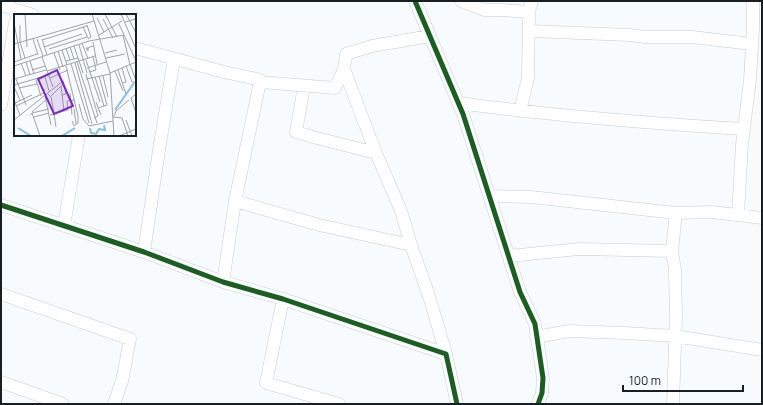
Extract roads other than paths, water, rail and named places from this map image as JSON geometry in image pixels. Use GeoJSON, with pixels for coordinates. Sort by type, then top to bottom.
{"type":"FeatureCollection","features":[{"type":"Feature","properties":{"kind":"street"},"geometry":{"type":"LineString","coordinates":[[415,1],[459,103],[520,292],[535,324],[543,378],[542,393],[538,404]]}},
{"type":"Feature","properties":{"kind":"street"},"geometry":{"type":"LineString","coordinates":[[461,1],[484,10],[531,7],[528,78],[520,111]]}},
{"type":"Feature","properties":{"kind":"street"},"geometry":{"type":"LineString","coordinates":[[738,215],[743,129],[756,80],[752,44],[753,1]]}},
{"type":"Feature","properties":{"kind":"street"},"geometry":{"type":"LineString","coordinates":[[10,7],[31,14]]}},
{"type":"Feature","properties":{"kind":"street"},"geometry":{"type":"LineString","coordinates":[[1,105],[14,29]]}},
{"type":"Feature","properties":{"kind":"street"},"geometry":{"type":"LineString","coordinates":[[529,31],[630,34],[644,37],[692,37],[752,44]]}},
{"type":"Feature","properties":{"kind":"street"},"geometry":{"type":"LineString","coordinates":[[136,48],[261,80],[260,82],[335,88],[344,69],[346,54],[372,46],[430,36]]}},
{"type":"Feature","properties":{"kind":"street"},"geometry":{"type":"LineString","coordinates":[[144,252],[174,59]]}},
{"type":"Feature","properties":{"kind":"street"},"geometry":{"type":"LineString","coordinates":[[344,69],[376,152],[401,211],[411,245],[430,296],[446,354],[457,404]]}},
{"type":"Feature","properties":{"kind":"street"},"geometry":{"type":"LineString","coordinates":[[223,282],[235,201],[260,82]]}},
{"type":"Feature","properties":{"kind":"street"},"geometry":{"type":"LineString","coordinates":[[304,86],[296,132],[376,152]]}},
{"type":"Feature","properties":{"kind":"street"},"geometry":{"type":"LineString","coordinates":[[459,103],[520,111],[743,129]]}},
{"type":"Feature","properties":{"kind":"street"},"geometry":{"type":"LineString","coordinates":[[64,226],[79,136]]}},
{"type":"Feature","properties":{"kind":"street"},"geometry":{"type":"LineString","coordinates":[[490,196],[531,197],[676,213],[712,212],[762,218]]}},
{"type":"Feature","properties":{"kind":"street"},"geometry":{"type":"LineString","coordinates":[[235,201],[319,225],[411,245]]}},
{"type":"Feature","properties":{"kind":"street"},"geometry":{"type":"LineString","coordinates":[[1,205],[144,252],[223,282],[283,298],[446,354]]}},
{"type":"Feature","properties":{"kind":"street"},"geometry":{"type":"LineString","coordinates":[[673,404],[676,316],[675,270],[672,251],[676,213]]}},
{"type":"Feature","properties":{"kind":"street"},"geometry":{"type":"LineString","coordinates":[[509,256],[579,249],[672,251]]}},
{"type":"Feature","properties":{"kind":"street"},"geometry":{"type":"LineString","coordinates":[[1,294],[130,339],[122,381],[114,404]]}},
{"type":"Feature","properties":{"kind":"street"},"geometry":{"type":"LineString","coordinates":[[283,298],[266,383],[339,404]]}},
{"type":"Feature","properties":{"kind":"street"},"geometry":{"type":"LineString","coordinates":[[536,337],[569,331],[675,336],[762,350]]}},
{"type":"Feature","properties":{"kind":"street"},"geometry":{"type":"LineString","coordinates":[[1,382],[63,404]]}}]}
